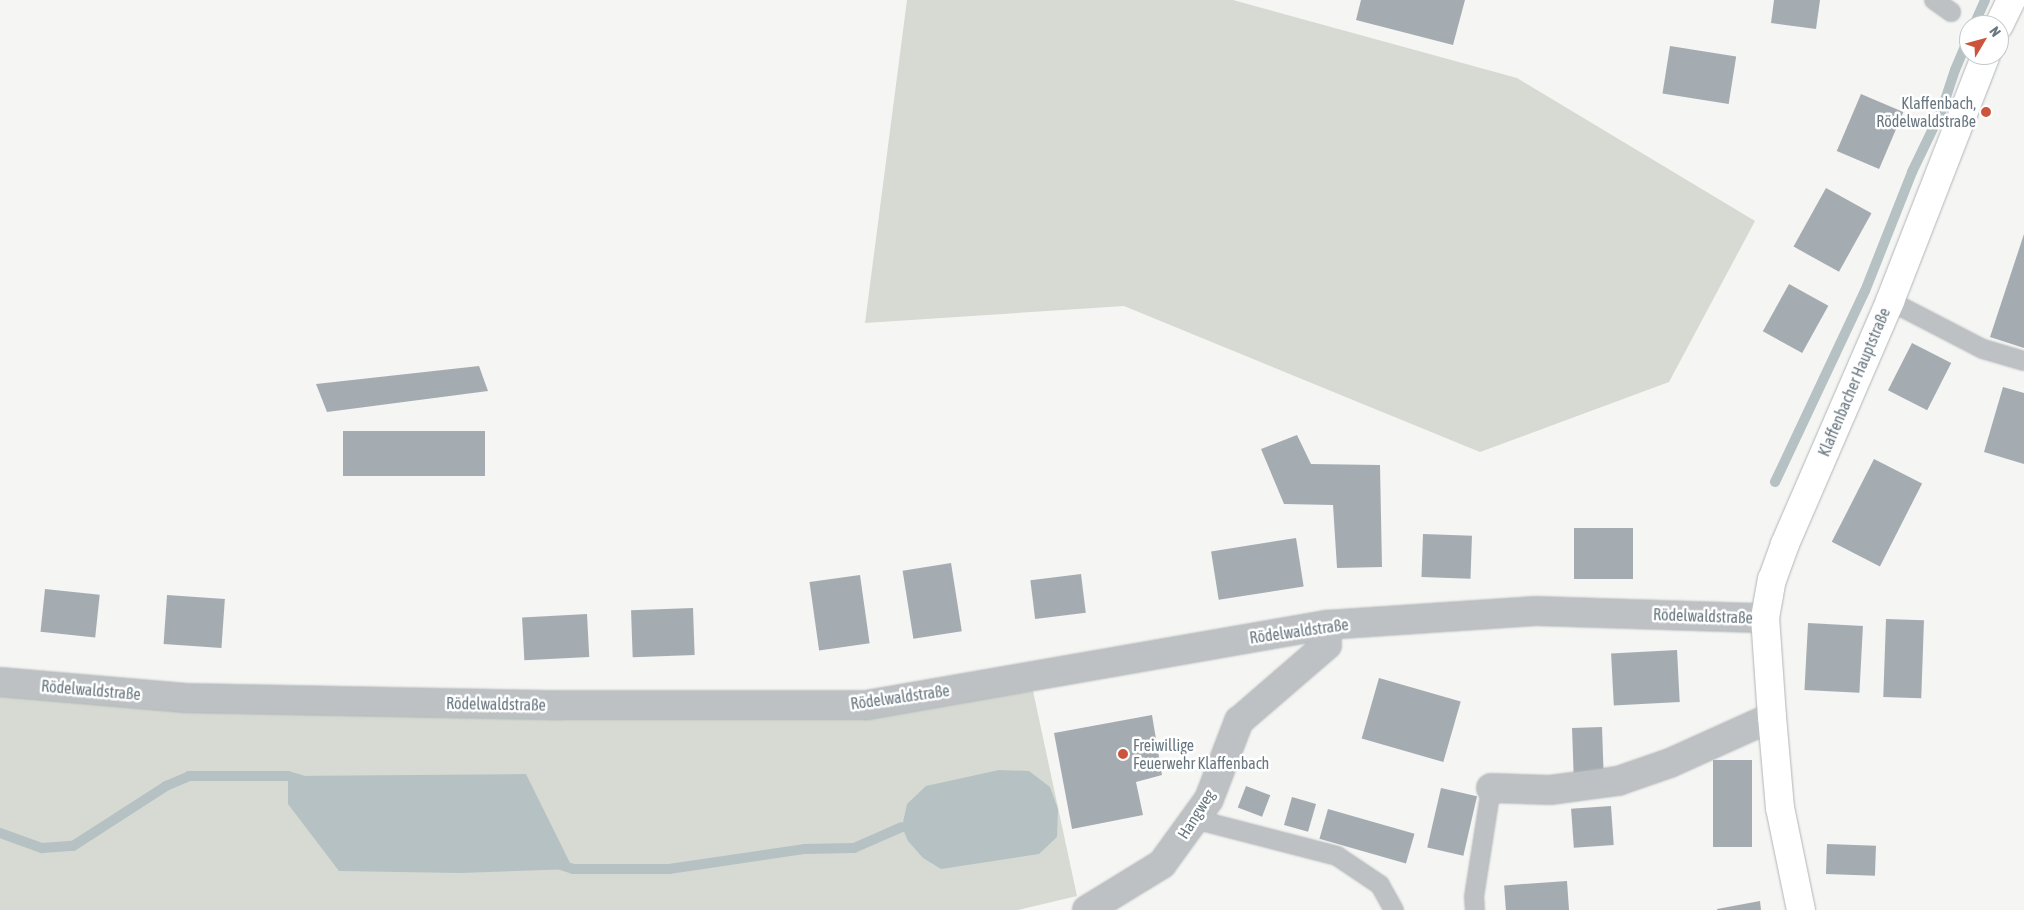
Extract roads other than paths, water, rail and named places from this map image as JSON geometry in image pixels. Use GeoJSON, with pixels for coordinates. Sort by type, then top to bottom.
{"type":"FeatureCollection","features":[{"type":"Feature","properties":{"kind":"street"},"geometry":{"type":"LineString","coordinates":[[2003,15],[2011,0]]}},
{"type":"Feature","properties":{"kind":"street","name":"Klaffenbacher Hauptstraße"},"geometry":{"type":"LineString","coordinates":[[1801,910],[1780,808],[1772,717],[1765,618],[1772,580],[1785,544],[1890,300],[1982,65]]}},
{"type":"Feature","properties":{"kind":"street","name":"Rödelwaldstraße"},"geometry":{"type":"LineString","coordinates":[[0,682],[186,698],[560,706],[867,705],[1326,625],[1536,611],[1765,618]]}},
{"type":"Feature","properties":{"kind":"street","name":"Hangweg"},"geometry":{"type":"LineString","coordinates":[[1087,910],[1162,864],[1209,799],[1239,721],[1327,645],[1326,625]]}},
{"type":"Feature","properties":{"kind":"street"},"geometry":{"type":"LineString","coordinates":[[1490,788],[1550,790],[1618,781],[1670,762],[1772,717]]}},
{"type":"Feature","properties":{"kind":"lane"},"geometry":{"type":"LineString","coordinates":[[1934,0],[1951,12]]}},
{"type":"Feature","properties":{"kind":"lane"},"geometry":{"type":"LineString","coordinates":[[1890,300],[1983,349],[2024,361]]}},
{"type":"Feature","properties":{"kind":"lane"},"geometry":{"type":"LineString","coordinates":[[1475,910],[1474,897],[1490,788]]}},
{"type":"Feature","properties":{"kind":"lane"},"geometry":{"type":"LineString","coordinates":[[1194,819],[1337,856],[1380,885],[1394,910]]}},
{"type":"Feature","properties":{"kind":"waterway"},"geometry":{"type":"LineString","coordinates":[[1978,15],[1985,0]]}},
{"type":"Feature","properties":{"kind":"waterway"},"geometry":{"type":"LineString","coordinates":[[1775,482],[1865,291],[1912,172],[1941,112],[1959,61]]}},
{"type":"Feature","properties":{"kind":"waterway"},"geometry":{"type":"LineString","coordinates":[[0,833],[42,848],[73,846],[166,786],[189,776],[288,776],[301,780]]}},
{"type":"Feature","properties":{"kind":"waterway"},"geometry":{"type":"LineString","coordinates":[[561,865],[573,869],[669,869],[804,849],[854,848],[902,827]]}},
{"type":"Feature","properties":{"kind":"place","name":"Klaffenbach, Rödelwaldstraße"},"geometry":{"type":"Point","coordinates":[1986,112]}},
{"type":"Feature","properties":{"kind":"place","name":"Freiwillige Feuerwehr Klaffenbach"},"geometry":{"type":"Point","coordinates":[1123,754]}}]}
